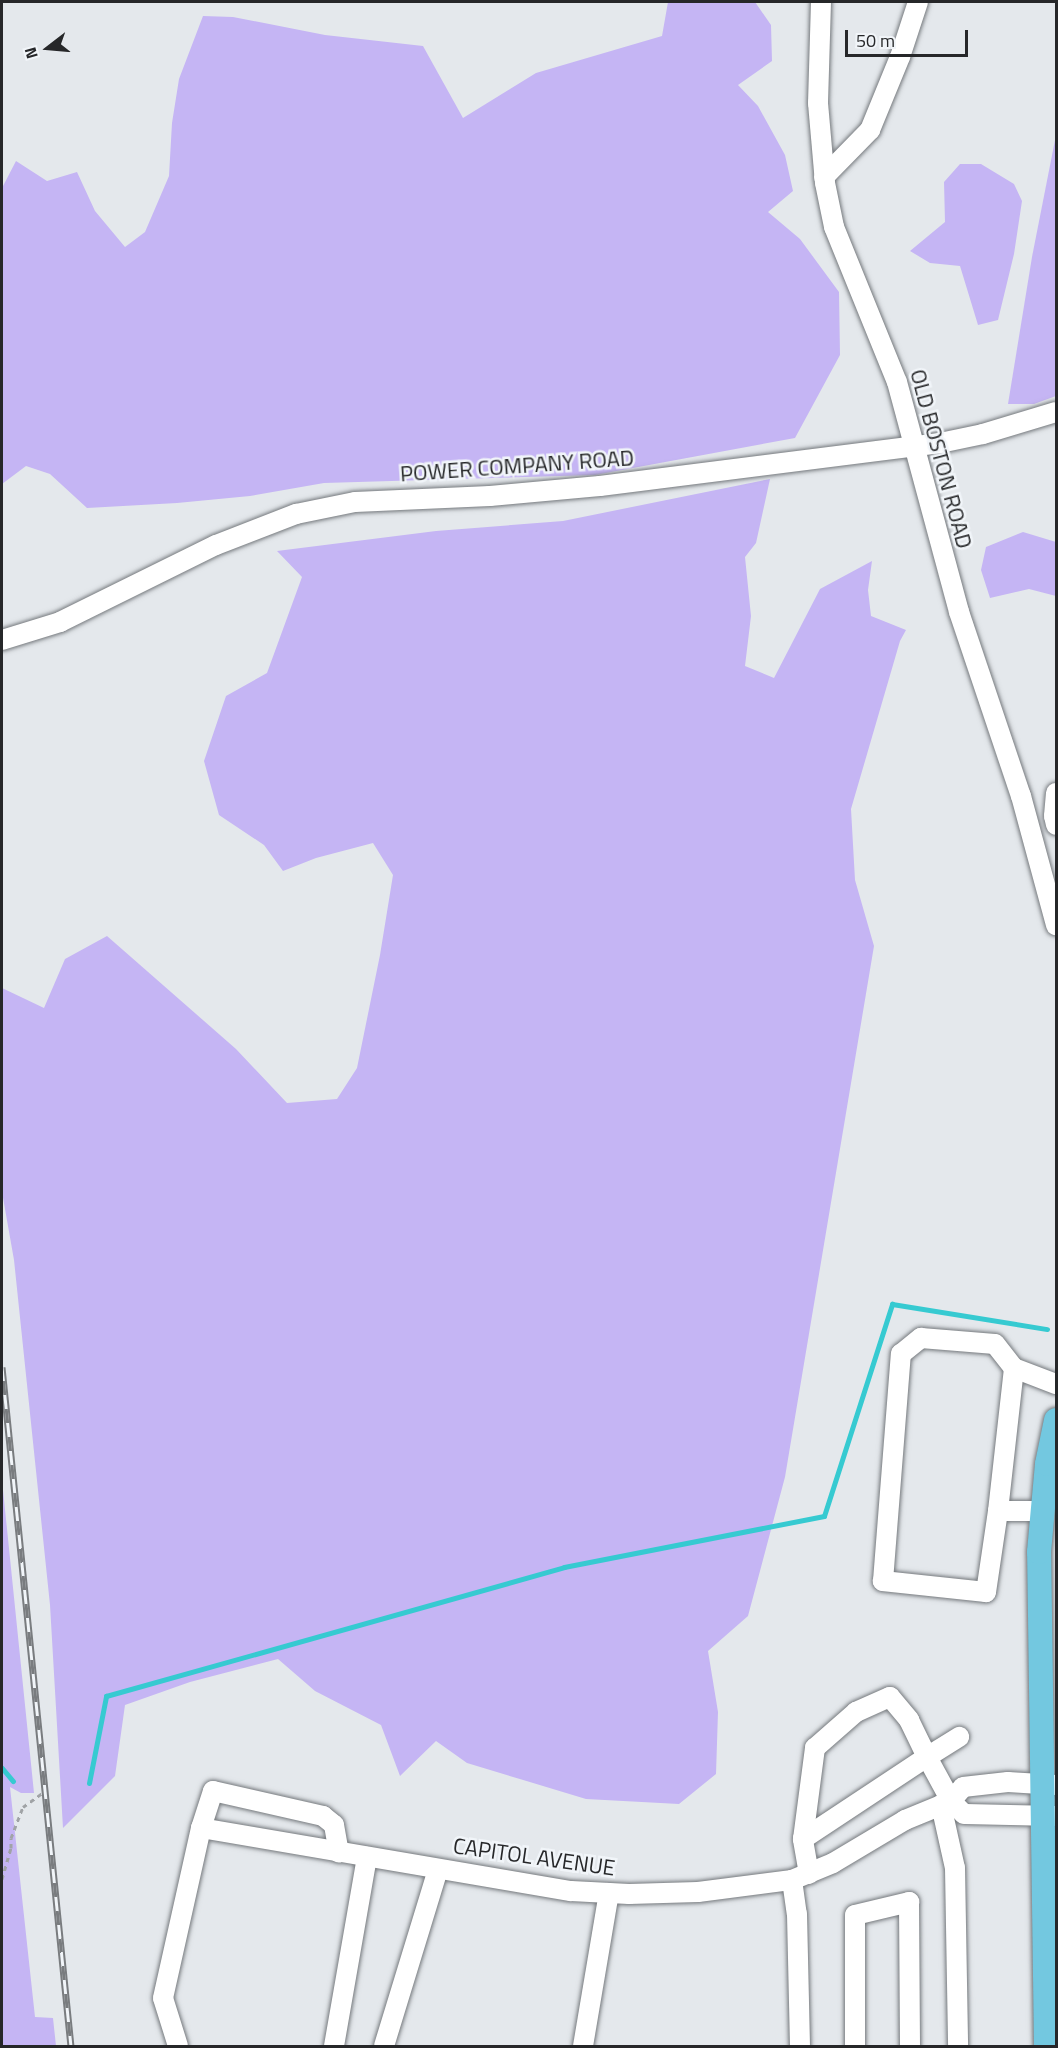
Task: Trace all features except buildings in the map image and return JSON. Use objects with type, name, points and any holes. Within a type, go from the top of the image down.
[{"type":"main road","points":[[1046,2046],[1049,1784],[1038,1602],[1041,1511],[1056,1420]]},
{"type":"street","name":"OLD BOSTON ROAD","points":[[821,2],[818,103],[824,177],[834,227],[897,382],[959,612],[991,702],[1030,826],[1056,925]]},
{"type":"street","points":[[824,177],[870,130],[900,57],[918,2]]},
{"type":"street","name":"POWER COMPANY ROAD","points":[[2,640],[60,622],[216,545],[296,514],[354,502],[490,496],[600,486],[914,444],[940,443],[983,434],[1056,411]]},
{"type":"street","points":[[1030,826],[1055,820],[1056,793]]},
{"type":"street","points":[[1014,1368],[998,1511],[986,1592],[883,1581],[901,1353],[921,1338],[995,1344],[1014,1368],[1056,1384]]},
{"type":"street","points":[[998,1511],[1041,1511]]},
{"type":"street","points":[[800,2046],[797,1914],[814,1748],[856,1712],[890,1697],[909,1720],[946,1803],[955,1868],[958,2046]]},
{"type":"street","points":[[803,1839],[959,1737]]},
{"type":"street","name":"CAPITOL AVENUE","points":[[201,1828],[571,1891],[698,1892],[801,1877],[834,1863],[905,1820],[946,1803],[963,1787],[1008,1782],[1049,1784]]},
{"type":"street","points":[[178,2046],[163,1998],[201,1828],[213,1791],[323,1816],[334,1825],[339,1853]]},
{"type":"street","points":[[946,1803],[964,1814],[1049,1817]]},
{"type":"street","points":[[334,2046],[367,1857]]},
{"type":"street","points":[[384,2046],[438,1869]]},
{"type":"street","points":[[583,2046],[609,1893]]},
{"type":"street","points":[[855,2046],[855,1915],[909,1902],[910,2046]]},
{"type":"path","points":[[2,1879],[11,1848],[11,1838],[23,1807],[45,1791]]},
{"type":"shaded area","points":[[668,2],[755,2],[771,25],[772,61],[738,85],[758,106],[785,155],[793,191],[768,212],[800,239],[839,292],[840,355],[795,438],[595,475],[324,483],[250,496],[177,503],[87,508],[50,474],[26,466],[2,484],[2,188],[16,161],[47,181],[77,172],[95,211],[125,247],[145,232],[169,176],[172,123],[179,79],[203,16],[233,17],[325,35],[423,46],[463,118],[536,73],[662,36]]},
{"type":"shaded area","points":[[1056,135],[1056,396],[1034,404],[1008,404],[1032,257]]},
{"type":"shaded area","points":[[960,164],[981,164],[1014,184],[1022,201],[1014,254],[998,320],[978,325],[960,266],[930,263],[910,251],[945,222],[944,182]]},
{"type":"shaded area","points":[[770,479],[756,543],[745,557],[751,616],[745,666],[774,678],[820,589],[872,561],[868,590],[871,616],[906,630],[900,641],[851,809],[855,880],[874,946],[785,1477],[748,1616],[708,1651],[718,1712],[716,1774],[679,1804],[586,1799],[467,1763],[436,1741],[400,1776],[381,1725],[315,1691],[278,1659],[190,1682],[125,1705],[115,1776],[63,1828],[50,1605],[14,1260],[2,1192],[2,988],[44,1008],[65,959],[107,936],[236,1049],[287,1103],[337,1099],[357,1068],[380,955],[393,875],[373,843],[316,858],[283,871],[264,845],[219,815],[204,761],[226,696],[267,673],[302,577],[277,551],[436,531],[563,521]]},
{"type":"shaded area","points":[[1023,532],[1056,542],[1056,596],[1029,589],[990,598],[981,570],[986,547]]},
{"type":"shaded area","points":[[2,1480],[34,1793],[21,1793],[10,1787],[35,2017],[53,2018],[56,2046],[2,2046]]},
{"type":"waterway","points":[[89,1783],[106,1696],[564,1567],[824,1516],[892,1304],[1047,1329]]},
{"type":"waterway","points":[[2,1768],[13,1781]]},
{"type":"railway","points":[[2,1367],[71,2046]]}]
